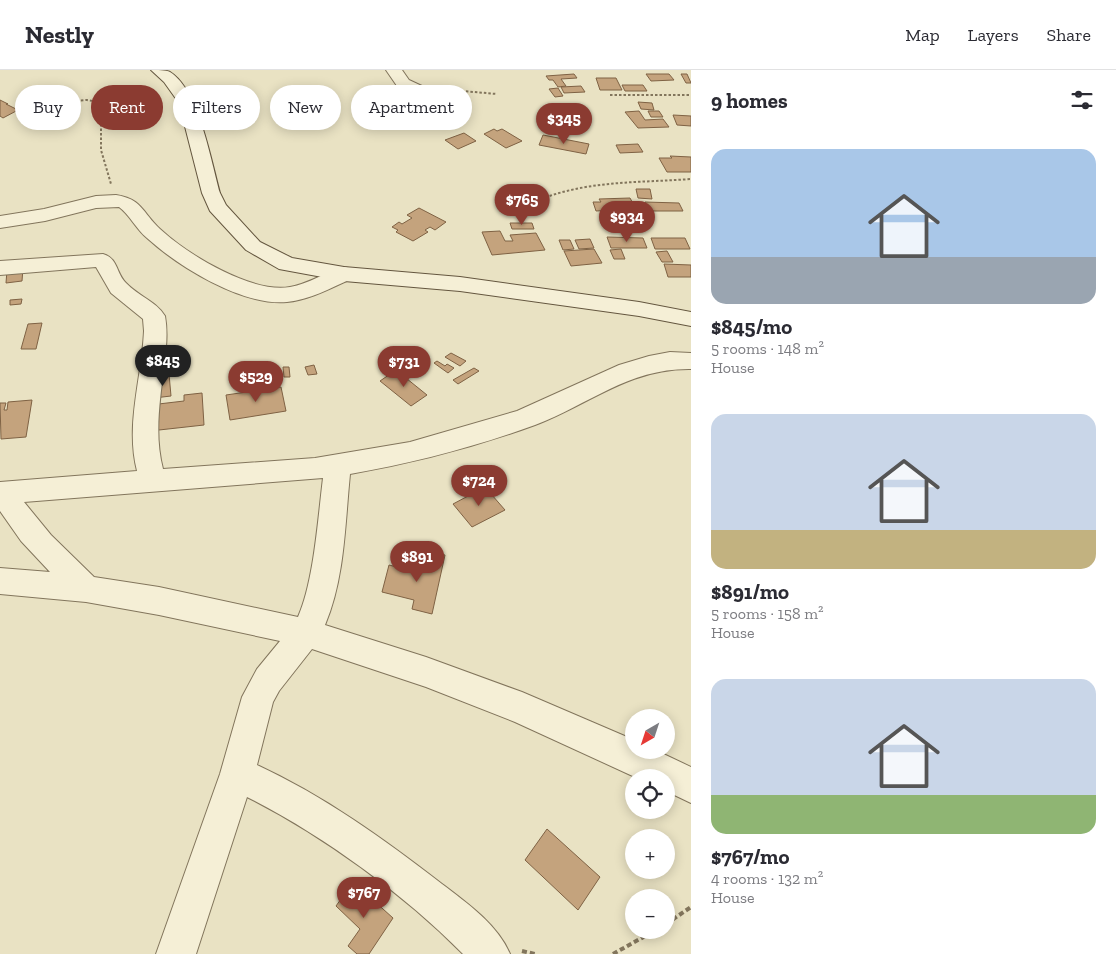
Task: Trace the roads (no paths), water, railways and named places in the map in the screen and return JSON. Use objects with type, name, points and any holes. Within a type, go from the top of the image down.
[{"type":"street","points":[[159,70],[170,79],[187,103],[211,193],[217,207],[253,246],[286,264],[344,274],[460,284],[639,309],[691,319]]},
{"type":"street","points":[[394,70],[405,85]]},
{"type":"street","points":[[0,222],[27,219],[89,205],[117,201],[127,204],[150,230],[185,257],[239,287],[263,295],[286,296],[344,274]]},
{"type":"street","points":[[0,268],[103,260],[109,277],[115,286],[154,316],[154,347],[144,427],[148,465],[153,481]]},
{"type":"street","points":[[86,589],[22,523],[2,493],[338,466],[448,442],[526,418],[560,405],[612,379],[642,367],[669,360],[691,361]]},
{"type":"street","points":[[176,954],[237,774],[258,697],[268,680],[306,633],[318,606],[324,576],[338,466]]},
{"type":"street","points":[[0,581],[86,589],[159,601],[306,633],[426,672],[522,708],[691,785]]},
{"type":"street","points":[[237,774],[275,791],[334,827],[449,915],[490,954]]}]
